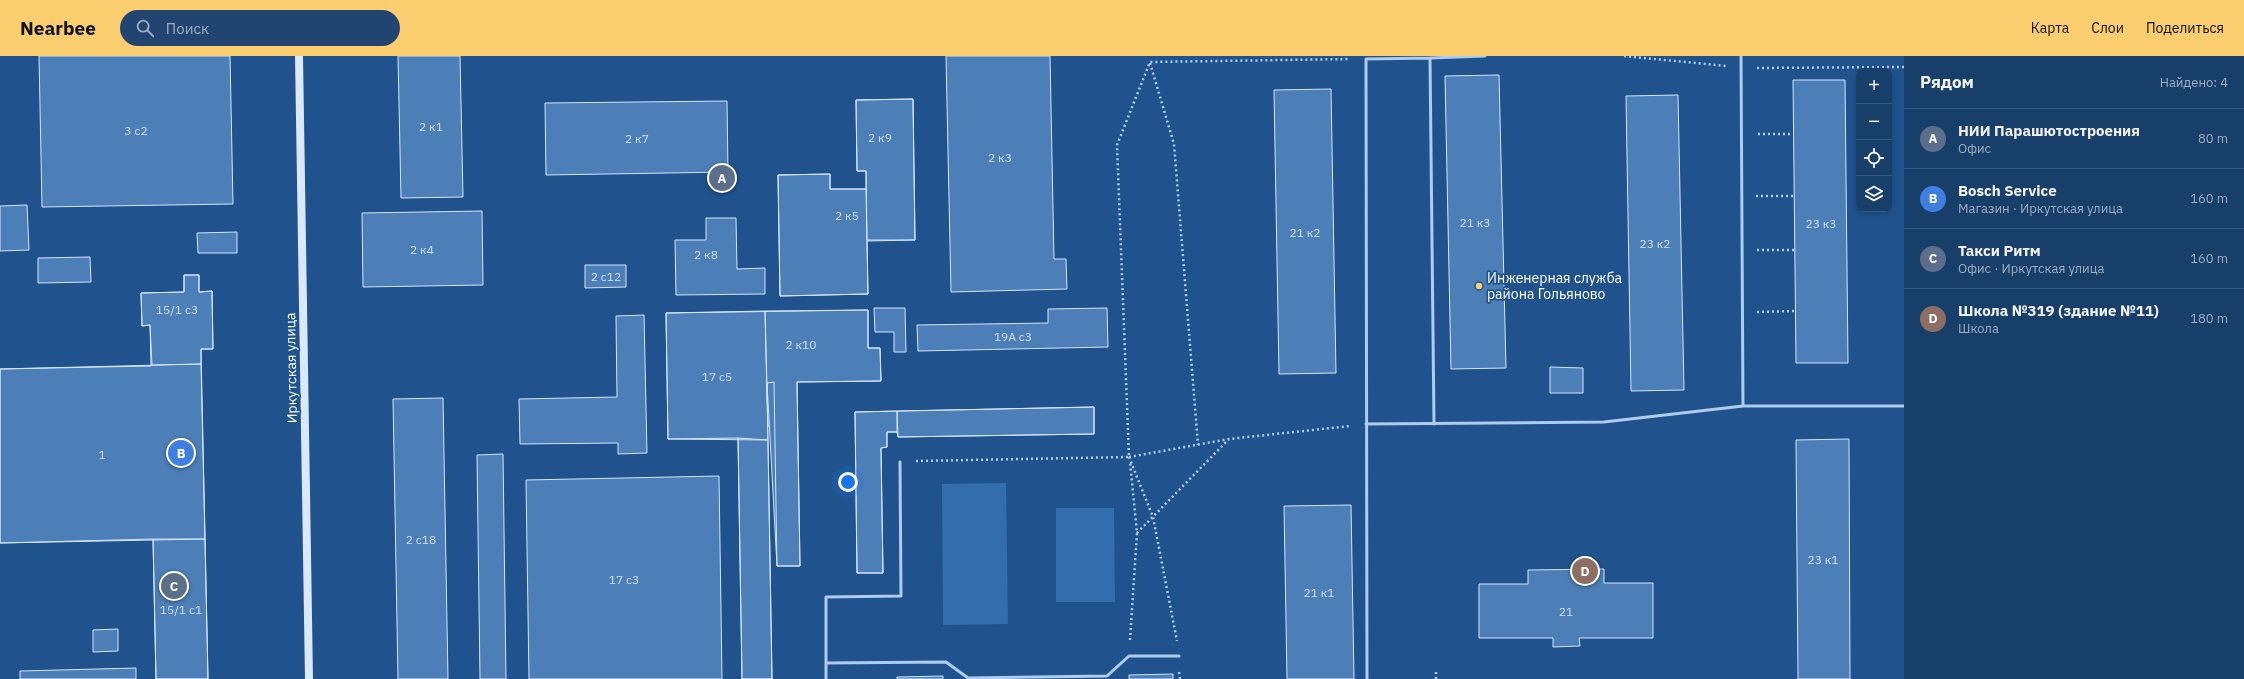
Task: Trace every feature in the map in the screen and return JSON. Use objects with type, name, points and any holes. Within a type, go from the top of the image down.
[{"type":"street","name":"Иркутская улица","points":[[299,56],[309,679]]},
{"type":"lane","points":[[1367,679],[1366,59],[1485,56]]},
{"type":"lane","points":[[1741,56],[1743,406]]},
{"type":"lane","points":[[1430,58],[1434,424]]},
{"type":"lane","points":[[1366,424],[1604,422],[1743,406],[1904,406]]},
{"type":"lane","points":[[826,679],[826,597],[901,596],[900,462]]},
{"type":"lane","points":[[826,663],[946,662],[968,678],[1107,676],[1129,656],[1179,656]]},
{"type":"path","points":[[1624,56],[1741,68],[1904,67]]},
{"type":"path","points":[[1150,62],[1366,59]]},
{"type":"path","points":[[1150,62],[1174,144],[1198,445]]},
{"type":"path","points":[[1129,656],[1137,533],[1129,458],[1117,145],[1150,62]]},
{"type":"path","points":[[1741,134],[1793,134]]},
{"type":"path","points":[[1742,196],[1794,196]]},
{"type":"path","points":[[1742,250],[1794,250]]},
{"type":"path","points":[[1743,312],[1795,311]]},
{"type":"path","points":[[900,462],[1129,458],[1229,439],[1366,424]]},
{"type":"path","points":[[1137,533],[1229,439]]},
{"type":"path","points":[[1129,458],[1153,517],[1179,656]]},
{"type":"path","points":[[1436,672],[1436,679]]},
{"type":"shaded area","points":[[1006,483],[1008,624],[943,625],[942,484]]},
{"type":"shaded area","points":[[1056,508],[1114,508],[1115,602],[1056,602]]},
{"type":"building","points":[[39,56],[230,56],[233,204],[42,207]]},
{"type":"building","points":[[398,56],[460,56],[463,197],[401,198]]},
{"type":"building","points":[[946,56],[1050,56],[1054,259],[1066,259],[1067,289],[951,292]]},
{"type":"building","points":[[1499,75],[1506,368],[1451,369],[1445,76]]},
{"type":"building","points":[[1793,80],[1845,80],[1848,363],[1796,363]]},
{"type":"building","points":[[1331,89],[1336,373],[1279,374],[1274,90]]},
{"type":"building","points":[[1678,95],[1684,390],[1631,391],[1626,96]]},
{"type":"building","points":[[913,99],[915,240],[867,241],[868,294],[780,296],[778,175],[830,174],[830,189],[866,189],[866,171],[857,171],[856,100]]},
{"type":"building","points":[[913,99],[915,240],[867,240],[866,171],[857,171],[856,100]]},
{"type":"building","points":[[727,101],[728,172],[546,175],[545,103]]},
{"type":"building","points":[[830,174],[830,189],[866,189],[868,294],[780,296],[778,175]]},
{"type":"building","points":[[27,205],[29,250],[0,251],[0,206]]},
{"type":"building","points":[[482,211],[483,285],[363,287],[362,213]]},
{"type":"building","points":[[706,218],[736,218],[737,269],[765,268],[765,294],[676,295],[675,240],[706,240]]},
{"type":"building","points":[[237,232],[237,253],[198,253],[197,233]]},
{"type":"building","points":[[90,257],[91,282],[38,283],[38,258]]},
{"type":"building","points":[[585,265],[626,265],[626,287],[585,288]]},
{"type":"building","points":[[184,275],[199,275],[199,292],[212,291],[213,349],[201,349],[208,679],[156,679],[153,539],[0,543],[0,369],[151,366],[150,325],[142,326],[141,293],[184,292]]},
{"type":"building","points":[[184,275],[199,275],[199,292],[212,291],[213,349],[201,349],[201,364],[152,365],[150,325],[142,326],[141,293],[184,292]]},
{"type":"building","points":[[874,308],[905,308],[906,352],[894,352],[894,332],[875,332]]},
{"type":"building","points":[[1107,308],[1108,347],[918,351],[917,325],[1048,323],[1048,309]]},
{"type":"building","points":[[868,310],[868,348],[880,348],[881,381],[797,382],[800,566],[777,566],[774,382],[767,383],[772,679],[742,679],[738,438],[668,439],[666,313]]},
{"type":"building","points":[[868,310],[868,348],[880,348],[881,381],[797,382],[800,566],[777,566],[767,383],[768,427],[765,311]]},
{"type":"building","points":[[765,311],[768,440],[668,439],[666,313]]},
{"type":"building","points":[[644,315],[647,453],[618,454],[618,443],[520,444],[519,399],[617,397],[616,316]]},
{"type":"building","points":[[201,364],[205,539],[0,543],[0,369]]},
{"type":"building","points":[[1550,367],[1583,368],[1583,393],[1550,393]]},
{"type":"building","points":[[443,398],[448,679],[398,679],[393,399]]},
{"type":"building","points":[[1094,407],[1094,434],[898,437],[897,411]]},
{"type":"building","points":[[1094,407],[1094,434],[898,437],[897,432],[887,432],[887,447],[881,448],[883,573],[857,573],[855,412]]},
{"type":"building","points":[[897,411],[897,432],[887,432],[887,447],[881,448],[883,573],[857,573],[855,412]]},
{"type":"building","points":[[738,438],[768,440],[772,679],[742,679]]},
{"type":"building","points":[[1849,439],[1850,679],[1798,679],[1796,440]]},
{"type":"building","points":[[503,454],[506,679],[480,679],[477,455]]},
{"type":"building","points":[[719,476],[722,679],[529,679],[526,480]]},
{"type":"building","points":[[1351,505],[1354,679],[1287,679],[1284,506]]},
{"type":"building","points":[[153,539],[205,539],[208,679],[156,679]]},
{"type":"building","points":[[1604,569],[1604,583],[1653,583],[1653,638],[1579,638],[1580,646],[1553,647],[1553,638],[1479,638],[1479,584],[1528,584],[1528,570]]},
{"type":"building","points":[[118,629],[118,651],[93,652],[93,630]]},
{"type":"building","points":[[136,668],[136,679],[20,679],[20,671]]},
{"type":"building","points":[[1173,674],[1173,679],[1129,679],[1129,675]]},
{"type":"building","points":[[943,676],[943,679],[897,679],[897,677]]},
{"type":"place","name":"НИИ Парашютостроения","points":[[722,178]]},
{"type":"place","name":"Инженерная служба района Гольяново","points":[[1479,286]]},
{"type":"place","name":"Bosch Service","points":[[181,453]]},
{"type":"place","name":"Школа №319 (здание №11)","points":[[1585,571]]},
{"type":"place","name":"Такси Ритм","points":[[174,586]]}]
